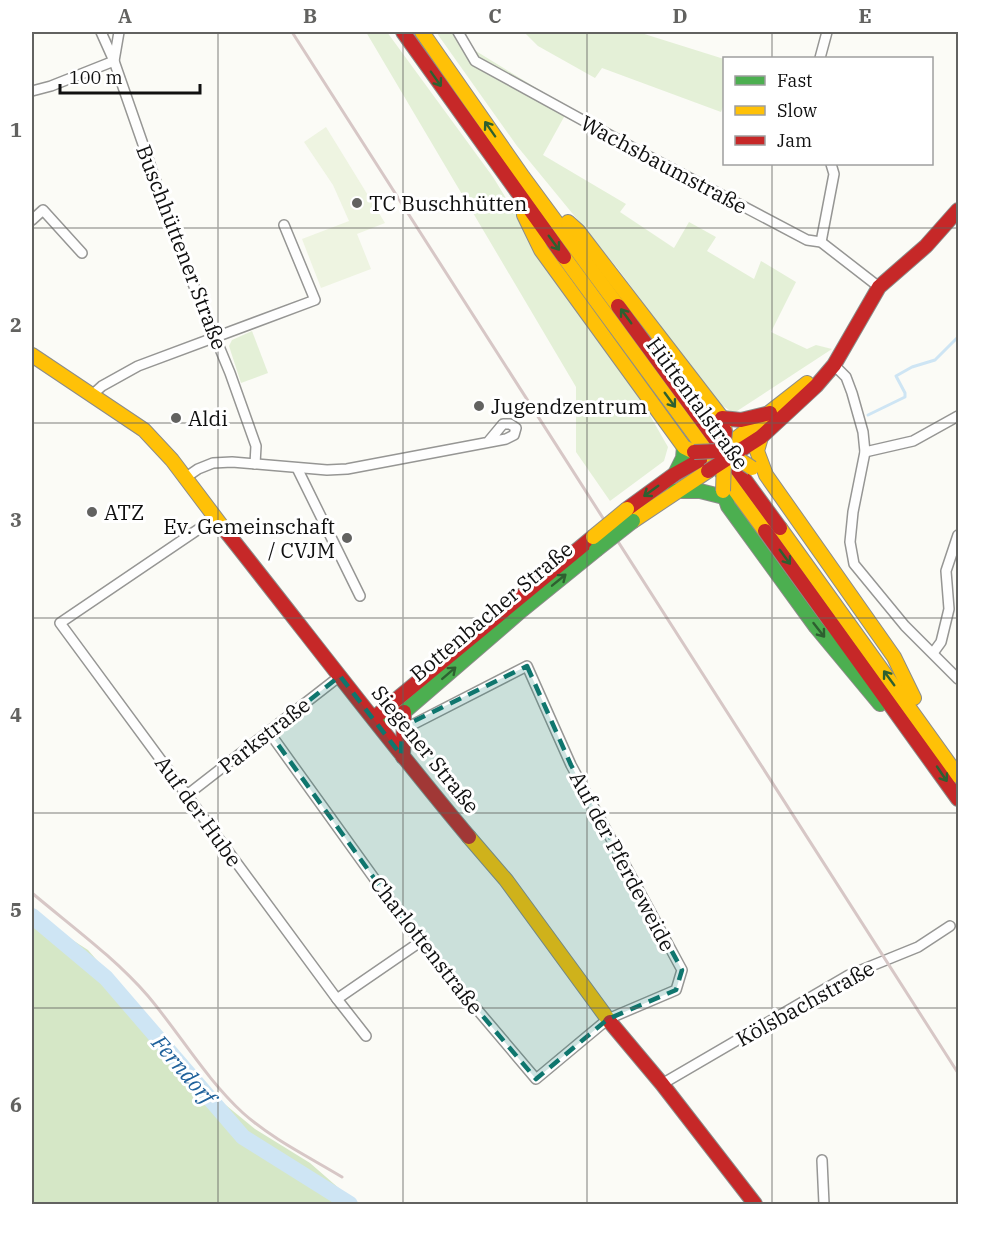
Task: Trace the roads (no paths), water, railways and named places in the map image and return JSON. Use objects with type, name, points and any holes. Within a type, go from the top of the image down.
[{"type":"main road","name":"Hüttentalstraße","points":[[403,32],[507,179],[930,746],[958,776]]},
{"type":"main road","name":"Hüttentalstraße","points":[[422,32],[930,746],[958,799]]},
{"type":"main road","points":[[523,177],[578,231],[718,452],[724,494],[729,506],[824,636],[890,717],[930,746]]},
{"type":"main road","points":[[507,179],[541,250],[718,452],[766,475]]},
{"type":"main road","name":"Bottenbacher Straße","points":[[374,718],[630,515],[675,474],[683,458],[718,452],[761,437],[816,386],[834,365],[879,287],[926,246],[958,210]]},
{"type":"main road","name":"Siegener Straße","points":[[32,355],[144,430],[185,478],[403,758],[506,880],[608,1020],[662,1084],[755,1204]]},
{"type":"main road","name":"Bottenbacher Straße","points":[[630,515],[675,491],[718,452],[834,365]]},
{"type":"main road","points":[[718,452],[741,420],[770,413]]},
{"type":"main road","points":[[761,437],[757,451],[766,475],[894,657],[930,746]]},
{"type":"main road","points":[[675,491],[694,489],[724,494]]},
{"type":"main road","name":"Bottenbacher Straße","points":[[374,718],[385,721],[393,720],[404,712],[594,544]]},
{"type":"main road","points":[[403,758],[404,712]]},
{"type":"street","name":"Buschhüttener Straße","points":[[101,32],[114,62],[184,262],[228,366],[256,446],[255,464]]},
{"type":"street","points":[[32,91],[114,62],[120,32]]},
{"type":"street","name":"Wachsbaumstraße","points":[[458,32],[475,61],[807,240],[821,242],[879,287]]},
{"type":"street","points":[[820,57],[827,32]]},
{"type":"street","points":[[821,242],[834,174],[831,165]]},
{"type":"street","points":[[32,220],[43,210],[82,254]]},
{"type":"street","points":[[92,395],[102,386],[138,366],[315,300],[284,225]]},
{"type":"street","points":[[834,365],[846,377],[852,393],[865,452],[850,542],[854,564],[905,626],[958,679]]},
{"type":"street","points":[[865,452],[913,441],[958,416]]},
{"type":"street","points":[[185,478],[213,463],[347,469],[488,442]]},
{"type":"street","points":[[297,468],[360,596]]},
{"type":"street","name":"Auf der Hube","points":[[215,518],[58,620],[366,1036]]},
{"type":"street","points":[[933,652],[940,642],[949,609],[946,571],[958,536]]},
{"type":"street","name":"Auf der Pferdeweide","points":[[402,728],[527,666],[571,765],[682,970],[676,990],[608,1020]]},
{"type":"street","name":"Parkstraße","points":[[187,795],[340,676]]},
{"type":"street","name":"Charlottenstraße","points":[[269,732],[420,942],[536,1079],[608,1020]]},
{"type":"street","name":"Kölsbachstraße","points":[[662,1084],[849,975],[885,958],[918,947],[950,926]]},
{"type":"street","points":[[338,999],[420,942]]},
{"type":"street","points":[[822,1160],[824,1204]]},
{"type":"waterway","points":[[868,415],[905,397],[896,376],[912,367],[935,360],[958,337]]},
{"type":"waterway","name":"Ferndorf","points":[[32,916],[106,978],[243,1137],[350,1204]]},
{"type":"railway","points":[[292,32],[958,1073]]},
{"type":"railway","points":[[32,893],[107,955],[135,982],[217,1086],[243,1113],[278,1139],[342,1177]]},
{"type":"place","name":"TC Buschhütten","points":[[357,203]]},
{"type":"place","name":"Jugendzentrum","points":[[479,406]]},
{"type":"place","name":"Aldi","points":[[176,418]]},
{"type":"place","name":"ATZ","points":[[92,512]]},
{"type":"place","name":"Ev. Gemeinschaft / CVJM","points":[[347,538]]}]
